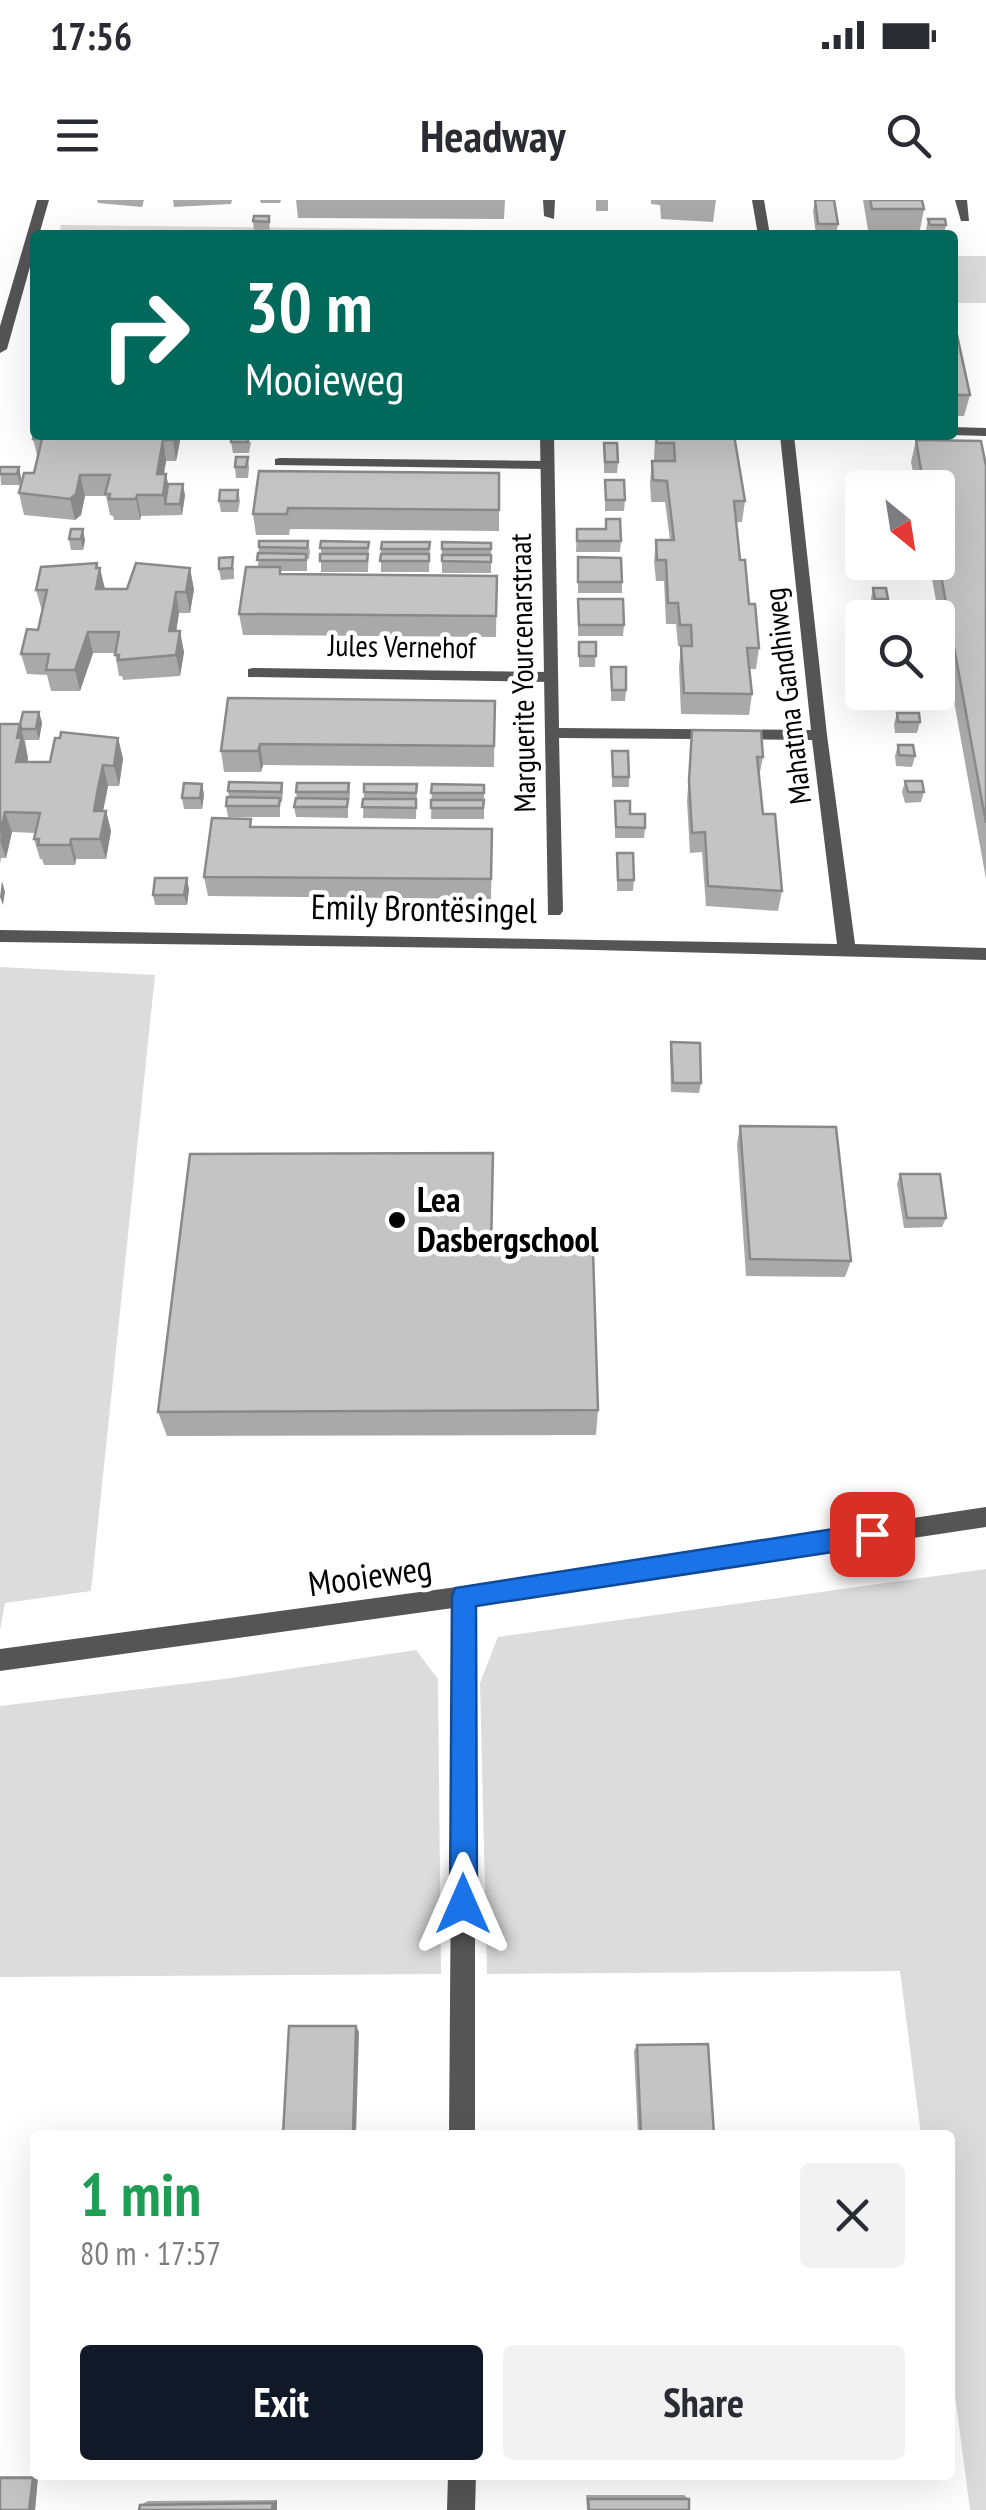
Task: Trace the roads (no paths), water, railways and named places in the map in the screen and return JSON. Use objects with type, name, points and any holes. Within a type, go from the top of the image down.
[{"type":"street","points":[[33,230],[42,200]]},
{"type":"street","points":[[550,200],[550,216]]},
{"type":"street","points":[[758,200],[763,230]]},
{"type":"street","points":[[961,200],[966,218]]},
{"type":"street","points":[[0,348],[30,242]]},
{"type":"street","points":[[958,431],[986,432]]},
{"type":"street","name":"Marguerite Yourcenarstraat","points":[[546,440],[554,911]]},
{"type":"street","name":"Mahatma Gandhiweg","points":[[788,440],[818,735],[847,951]]},
{"type":"street","points":[[280,462],[547,465]]},
{"type":"street","name":"Jules Vernehof","points":[[253,672],[550,677]]},
{"type":"street","points":[[551,733],[818,735]]},
{"type":"street","name":"Emily Brontësingel","points":[[0,936],[986,954]]},
{"type":"street","name":"Mooieweg","points":[[0,1660],[464,1596],[986,1517]]},
{"type":"street","points":[[462,2130],[464,1596]]},
{"type":"street","points":[[462,2480],[462,2510]]},
{"type":"place","name":"Lea Dasbergschool","points":[[397,1220]]}]
